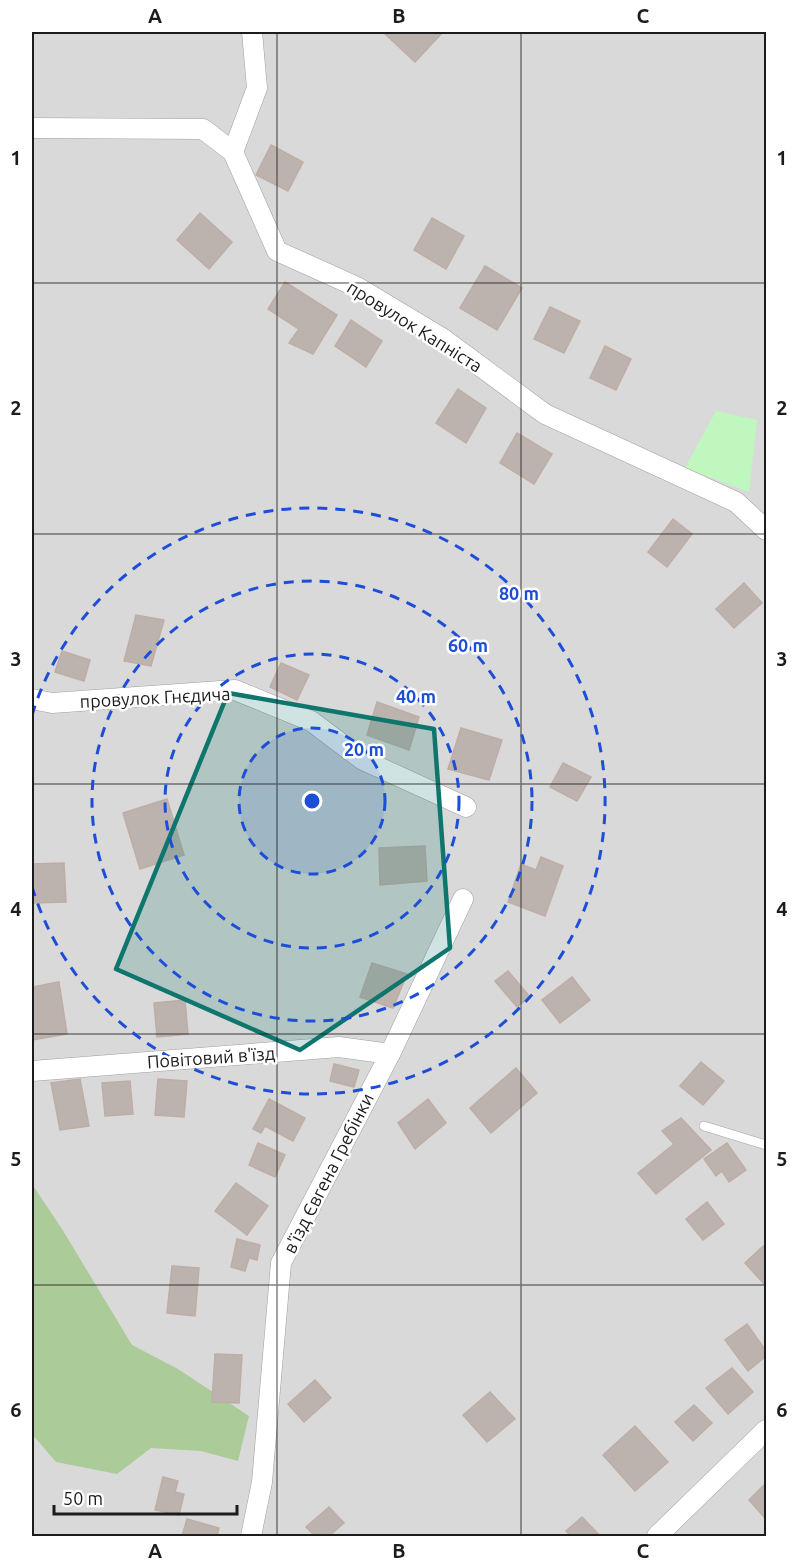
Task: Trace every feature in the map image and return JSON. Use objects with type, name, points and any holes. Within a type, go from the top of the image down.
[{"type":"street","points":[[233,152],[256,88],[252,32]]},
{"type":"street","name":"провулок Капніста","points":[[32,128],[203,129],[233,152],[277,251],[357,287],[442,338],[545,414],[736,502],[766,530]]},
{"type":"street","name":"провулок Гнєдича","points":[[32,699],[52,703],[235,690],[311,721],[363,760],[466,807]]},
{"type":"street","name":"в'їзд Євгена Гребінки","points":[[250,1536],[262,1482],[281,1263],[390,1054],[463,899]]},
{"type":"street","name":"Повітовий в'їзд","points":[[32,1071],[339,1047],[390,1054]]},
{"type":"street","points":[[657,1536],[766,1430]]},
{"type":"lane","points":[[704,1126],[766,1145]]},
{"type":"highlighted area","points":[[228,693],[434,729],[450,948],[300,1050],[116,969]]},
{"type":"shaded area","points":[[32,32],[766,32],[766,1536],[32,1536]]},
{"type":"green space","points":[[716,411],[757,420],[749,492],[685,468]]},
{"type":"green space","points":[[32,1184],[132,1345],[178,1369],[249,1416],[238,1461],[201,1451],[151,1448],[117,1474],[56,1462],[32,1434]]},
{"type":"building","points":[[383,32],[441,32],[442,33],[415,62]]},
{"type":"building","points":[[271,145],[303,162],[288,191],[256,175]]},
{"type":"building","points":[[200,213],[232,242],[209,269],[177,240]]},
{"type":"building","points":[[432,218],[464,236],[446,269],[414,250]]},
{"type":"building","points":[[485,266],[522,288],[497,330],[460,308]]},
{"type":"building","points":[[285,282],[337,315],[313,354],[289,343],[299,329],[268,309]]},
{"type":"building","points":[[550,307],[580,321],[564,353],[534,339]]},
{"type":"building","points":[[351,320],[382,341],[366,367],[335,346]]},
{"type":"building","points":[[605,346],[631,359],[616,390],[590,378]]},
{"type":"building","points":[[458,389],[486,408],[466,443],[436,423]]},
{"type":"building","points":[[517,433],[552,454],[534,484],[500,463]]},
{"type":"building","points":[[673,519],[692,534],[667,567],[648,552]]},
{"type":"building","points":[[744,583],[762,603],[734,628],[716,609]]},
{"type":"building","points":[[136,615],[164,620],[151,666],[124,661]]},
{"type":"building","points":[[62,651],[90,660],[84,681],[55,672]]},
{"type":"building","points":[[281,663],[309,675],[297,700],[270,687]]},
{"type":"building","points":[[377,702],[419,717],[409,750],[367,735]]},
{"type":"building","points":[[461,728],[502,740],[489,780],[448,769]]},
{"type":"building","points":[[563,763],[591,777],[577,801],[550,787]]},
{"type":"building","points":[[167,799],[184,855],[140,869],[123,813]]},
{"type":"building","points":[[425,846],[427,881],[380,885],[379,848]]},
{"type":"building","points":[[541,857],[563,866],[545,916],[508,902],[521,864],[536,870]]},
{"type":"building","points":[[64,863],[66,902],[32,903],[32,864]]},
{"type":"building","points":[[372,963],[407,974],[393,1008],[360,997]]},
{"type":"building","points":[[508,971],[530,997],[517,1007],[495,981]]},
{"type":"building","points":[[572,977],[590,1000],[560,1023],[542,1000]]},
{"type":"building","points":[[59,982],[67,1034],[32,1040],[32,987]]},
{"type":"building","points":[[185,1000],[188,1034],[157,1037],[154,1003]]},
{"type":"building","points":[[701,1062],[724,1081],[703,1105],[680,1086]]},
{"type":"building","points":[[334,1064],[359,1070],[354,1087],[330,1081]]},
{"type":"building","points":[[516,1068],[537,1093],[491,1133],[470,1108]]},
{"type":"building","points":[[80,1079],[89,1126],[60,1130],[51,1083]]},
{"type":"building","points":[[158,1079],[187,1081],[184,1117],[155,1115]]},
{"type":"building","points":[[130,1081],[133,1114],[105,1116],[102,1083]]},
{"type":"building","points":[[269,1099],[305,1118],[293,1141],[265,1126],[261,1133],[253,1129]]},
{"type":"building","points":[[428,1099],[446,1123],[415,1149],[398,1123]]},
{"type":"building","points":[[681,1118],[711,1150],[656,1194],[638,1173],[674,1144],[662,1131]]},
{"type":"building","points":[[258,1143],[285,1155],[275,1177],[249,1165]]},
{"type":"building","points":[[727,1143],[746,1170],[729,1182],[722,1171],[716,1176],[704,1159]]},
{"type":"building","points":[[236,1183],[268,1206],[247,1235],[215,1211]]},
{"type":"building","points":[[707,1202],[724,1224],[703,1240],[686,1219]]},
{"type":"building","points":[[237,1239],[260,1245],[257,1260],[249,1258],[245,1271],[231,1267]]},
{"type":"building","points":[[763,1246],[766,1250],[766,1286],[745,1263]]},
{"type":"building","points":[[172,1266],[199,1268],[195,1316],[167,1313]]},
{"type":"building","points":[[747,1324],[766,1351],[766,1356],[748,1371],[725,1340]]},
{"type":"building","points":[[215,1354],[242,1355],[239,1403],[212,1402]]},
{"type":"building","points":[[732,1368],[753,1392],[728,1414],[706,1388]]},
{"type":"building","points":[[315,1380],[331,1398],[304,1422],[288,1404]]},
{"type":"building","points":[[490,1392],[515,1419],[487,1442],[463,1415]]},
{"type":"building","points":[[694,1405],[712,1423],[693,1441],[675,1422]]},
{"type":"building","points":[[635,1426],[668,1462],[635,1491],[603,1455]]},
{"type":"building","points":[[163,1477],[178,1481],[175,1492],[184,1494],[179,1515],[155,1510]]},
{"type":"building","points":[[766,1483],[766,1519],[749,1500]]},
{"type":"building","points":[[329,1507],[344,1523],[329,1536],[315,1536],[306,1527]]},
{"type":"building","points":[[582,1517],[600,1536],[571,1536],[566,1531]]},
{"type":"building","points":[[187,1519],[219,1528],[217,1536],[182,1536]]}]
